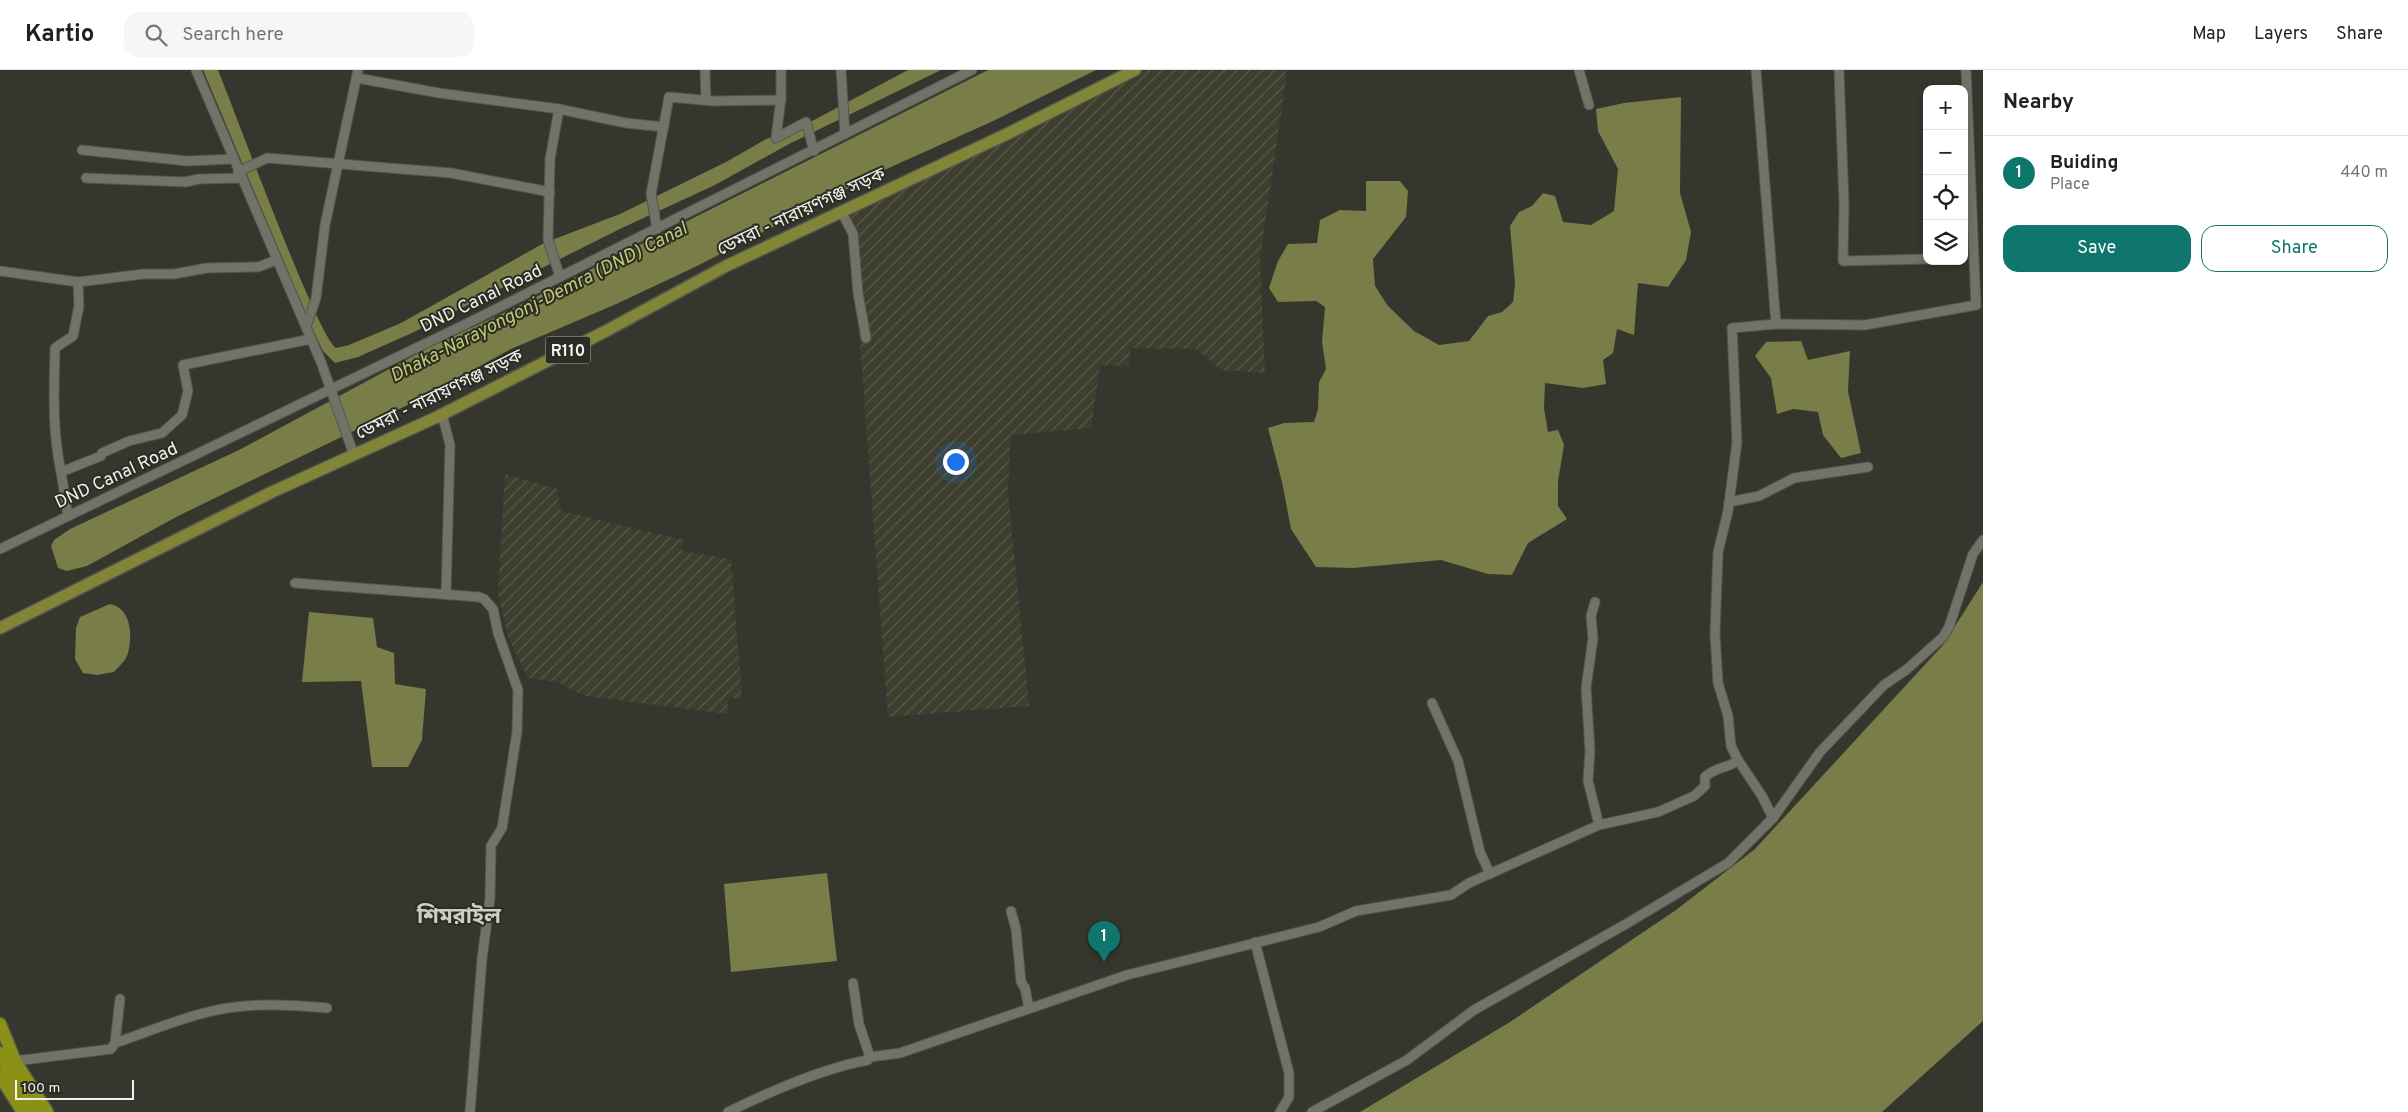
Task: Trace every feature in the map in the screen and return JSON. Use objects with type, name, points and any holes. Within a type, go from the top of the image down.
[{"type":"highway","points":[[0,1024],[15,1061],[47,1112]]},
{"type":"highway","points":[[0,1053],[7,1069],[36,1112]]},
{"type":"highway","points":[[0,1076],[23,1112]]},
{"type":"highway","points":[[0,1091],[13,1112]]},
{"type":"main road","name":"ডেমরা - নারায়ণগঞ্জ সড়ক","points":[[0,628],[272,492],[442,414],[606,331],[726,266],[1135,70]]},
{"type":"street","points":[[196,70],[233,160],[306,326],[331,388],[354,455]]},
{"type":"street","points":[[705,70],[706,100]]},
{"type":"street","points":[[781,70],[781,100],[776,138],[806,122],[814,151]]},
{"type":"street","points":[[841,70],[845,134]]},
{"type":"street","name":"DND Canal Road","points":[[0,549],[560,277],[972,70]]},
{"type":"street","points":[[1579,70],[1589,106]]},
{"type":"street","points":[[1756,70],[1776,324]]},
{"type":"street","points":[[1839,70],[1844,204],[1843,261],[1923,259]]},
{"type":"street","points":[[1773,818],[1762,796],[1731,746],[1728,716],[1716,674],[1715,611],[1718,585],[1718,552],[1723,540],[1737,442],[1732,328],[1776,324],[1865,326],[1976,305],[1969,258],[1966,70]]},
{"type":"street","points":[[306,326],[316,298],[325,225],[357,74],[440,93],[558,109],[626,123],[664,127]]},
{"type":"street","points":[[657,229],[651,194],[669,97],[706,100],[781,100]]},
{"type":"street","points":[[558,109],[550,159],[548,240],[560,277]]},
{"type":"street","points":[[82,150],[187,161],[233,160]]},
{"type":"street","points":[[86,178],[186,182],[240,175],[267,158],[451,173],[550,192]]},
{"type":"street","points":[[841,211],[853,234],[858,293],[866,338]]},
{"type":"street","points":[[0,271],[78,282],[144,274],[174,274],[207,268],[258,267],[277,260]]},
{"type":"street","points":[[68,516],[56,447],[53,412],[55,348],[73,336],[79,306],[78,282]]},
{"type":"street","points":[[61,472],[101,456],[102,452],[129,441],[162,433],[182,415],[188,391],[183,365],[311,339]]},
{"type":"street","points":[[442,414],[450,445],[446,594]]},
{"type":"street","points":[[1729,502],[1759,496],[1794,478],[1868,467]]},
{"type":"street","points":[[1312,1112],[1407,1060],[1474,1010],[1626,924],[1728,862],[1773,818],[1820,752],[1884,686],[1906,670],[1943,637],[1949,627],[1973,554],[1983,540]]},
{"type":"street","points":[[295,582],[479,597],[490,604],[493,609],[498,633],[518,690],[518,732],[502,828],[491,846],[490,898],[482,959],[470,1112]]},
{"type":"street","points":[[1594,602],[1591,616],[1593,638],[1586,688],[1590,751],[1588,781],[1600,825]]},
{"type":"street","points":[[1432,703],[1458,761],[1480,852],[1490,874]]},
{"type":"street","points":[[728,1112],[814,1076],[868,1060],[870,1057],[900,1053],[1127,975],[1319,927],[1356,910],[1451,894],[1469,882],[1600,825],[1658,812],[1694,796],[1706,786],[1705,777],[1713,769],[1733,764],[1738,760]]},
{"type":"street","points":[[1011,911],[1016,929],[1021,982],[1025,988],[1029,1008]]},
{"type":"street","points":[[1254,942],[1289,1073],[1289,1097],[1280,1112]]},
{"type":"street","points":[[853,983],[859,1024],[866,1050],[870,1057]]},
{"type":"street","points":[[115,1043],[120,999]]},
{"type":"street","points":[[15,1061],[106,1050],[115,1043],[182,1020],[235,1007],[284,1004],[327,1008]]},
{"type":"shaded area","points":[[1145,70],[1286,70],[1260,257],[1265,373],[1221,370],[1196,349],[1131,348],[1129,366],[1100,365],[1091,428],[1011,435],[1008,492],[1029,706],[888,717],[850,211],[977,152]]},
{"type":"shaded area","points":[[505,474],[557,489],[561,511],[684,540],[682,551],[731,559],[742,698],[728,698],[727,714],[585,696],[557,682],[528,678],[508,637],[498,593]]},
{"type":"water","points":[[203,70],[218,70],[295,265],[326,335],[336,348],[349,345],[401,323],[544,243],[620,214],[726,162],[766,139],[799,128],[908,70],[941,70],[789,144],[715,185],[624,227],[412,333],[358,357],[335,363],[323,351],[311,326]]},
{"type":"water","name":"Dhaka-Narayongonj-Demra (DND) Canal","points":[[988,70],[1096,70],[991,122],[882,171],[695,267],[614,305],[511,349],[422,398],[178,516],[87,566],[67,571],[58,568],[51,546],[54,540],[70,529],[239,450],[430,347],[512,309]]},
{"type":"water","points":[[1681,97],[1680,193],[1691,232],[1686,260],[1668,287],[1638,283],[1634,335],[1617,329],[1613,353],[1603,360],[1606,384],[1583,388],[1545,383],[1544,408],[1548,432],[1558,430],[1564,445],[1558,481],[1558,506],[1567,519],[1528,543],[1512,575],[1488,574],[1441,560],[1353,568],[1316,567],[1291,529],[1282,482],[1268,428],[1284,423],[1314,422],[1318,409],[1319,382],[1326,369],[1322,342],[1325,307],[1316,301],[1278,302],[1269,288],[1278,261],[1288,244],[1317,243],[1320,220],[1340,210],[1366,211],[1366,181],[1400,181],[1408,191],[1406,217],[1373,259],[1375,286],[1388,306],[1414,331],[1439,345],[1469,341],[1488,316],[1502,312],[1513,302],[1515,283],[1510,226],[1519,212],[1532,206],[1543,193],[1555,196],[1563,222],[1591,225],[1614,211],[1618,169],[1598,131],[1596,109],[1624,103]]},
{"type":"water","points":[[1801,341],[1808,360],[1850,351],[1848,391],[1861,453],[1841,458],[1823,435],[1818,412],[1793,409],[1777,414],[1771,378],[1755,356],[1766,342]]},
{"type":"water","points":[[1983,582],[1983,1021],[1882,1112],[1360,1112],[1510,1022],[1676,910],[1755,849],[1943,645]]},
{"type":"water","points":[[110,604],[122,611],[129,623],[130,646],[127,656],[114,672],[97,675],[83,673],[75,659],[76,628],[80,617]]},
{"type":"water","points":[[309,612],[373,618],[377,647],[394,653],[395,684],[426,689],[422,740],[408,767],[372,767],[361,681],[302,682]]},
{"type":"water","points":[[827,873],[837,961],[731,972],[724,884]]},
{"type":"place","name":"Buiding","points":[[1104,962]]},
{"type":"district","name":"শিমরাইল","points":[[459,915]]}]
